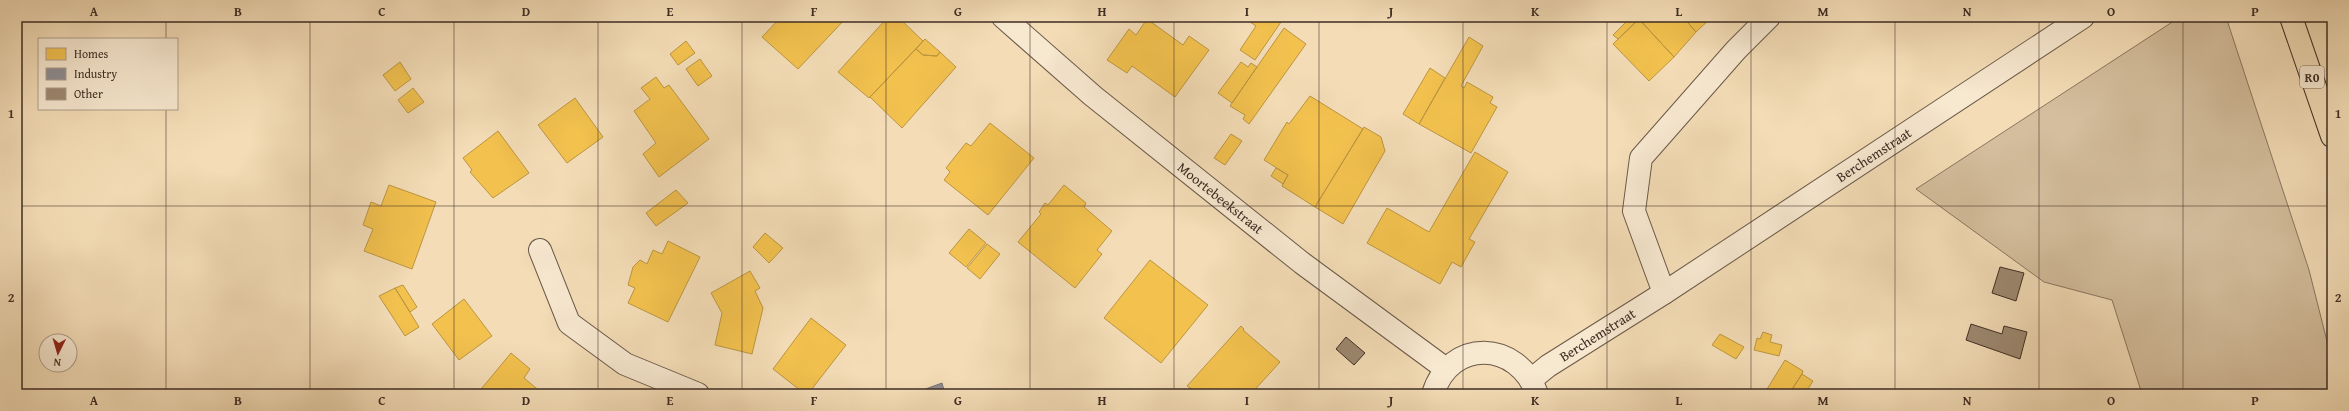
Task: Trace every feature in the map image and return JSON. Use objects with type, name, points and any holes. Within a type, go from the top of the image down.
[{"type":"highway","name":"R0","points":[[2291,17],[2332,136]]},
{"type":"street","name":"Moortebeekstraat","points":[[1003,17],[1093,96],[1302,263],[1446,368]]},
{"type":"street","points":[[1664,292],[1634,211],[1641,158],[1736,50],[1769,17]]},
{"type":"street","name":"Berchemstraat","points":[[1433,394],[1437,381],[1446,368],[1460,358],[1481,352],[1508,357],[1523,368],[1535,386],[1548,366],[1664,292],[2083,17]]},
{"type":"street","points":[[540,250],[569,323],[625,364],[698,394]]},
{"type":"shaded area","points":[[2180,17],[2226,17],[2309,270],[2332,361],[2332,394],[2142,394],[2112,300],[2044,282],[1916,189]]},
{"type":"building: Homes","points":[[781,17],[847,17],[798,69],[762,37]]},
{"type":"building: Homes","points":[[888,17],[898,17],[923,41],[869,98],[838,72]]},
{"type":"building: Homes","points":[[1243,17],[1274,17],[1281,22],[1255,60],[1240,50],[1256,26]]},
{"type":"building: Homes","points":[[1631,17],[1639,19],[1618,39],[1613,35]]},
{"type":"building: Homes","points":[[1637,17],[1683,17],[1696,32],[1674,57]]},
{"type":"building: Homes","points":[[1683,17],[1712,17],[1696,32]]},
{"type":"building: Homes","points":[[1147,19],[1183,45],[1189,36],[1209,50],[1175,97],[1132,66],[1127,73],[1107,60],[1129,29],[1136,35]]},
{"type":"building: Homes","points":[[1639,19],[1674,57],[1649,81],[1613,44]]},
{"type":"building: Homes","points":[[1284,28],[1306,44],[1249,124],[1243,119],[1245,115],[1230,106]]},
{"type":"building: Homes","points":[[1469,37],[1483,46],[1461,86],[1464,88],[1467,82],[1493,97],[1490,103],[1497,107],[1471,153],[1419,124]]},
{"type":"building: Homes","points":[[925,39],[940,52],[937,56],[923,55],[916,49]]},
{"type":"building: Homes","points":[[686,41],[695,53],[678,65],[670,54]]},
{"type":"building: Homes","points":[[916,49],[923,55],[937,56],[940,52],[956,67],[902,128],[870,97]]},
{"type":"building: Homes","points":[[700,59],[712,76],[698,86],[686,69]]},
{"type":"building: Homes","points":[[400,62],[411,79],[395,91],[383,75]]},
{"type":"building: Homes","points":[[1241,62],[1248,67],[1251,63],[1257,67],[1232,103],[1218,93]]},
{"type":"building: Homes","points":[[1430,68],[1445,78],[1419,124],[1403,114]]},
{"type":"building: Homes","points":[[656,77],[664,88],[669,85],[709,139],[659,177],[643,154],[656,143],[634,111],[650,99],[641,88]]},
{"type":"building: Homes","points":[[413,88],[424,102],[408,113],[398,100]]},
{"type":"building: Homes","points":[[1310,96],[1363,129],[1315,207],[1282,186],[1288,175],[1264,160],[1287,122],[1289,124]]},
{"type":"building: Homes","points":[[575,98],[603,137],[567,163],[538,125]]},
{"type":"building: Homes","points":[[990,123],[1034,158],[988,215],[944,180],[950,172],[946,168],[966,143],[971,146]]},
{"type":"building: Homes","points":[[1364,127],[1381,137],[1385,151],[1343,224],[1315,207]]},
{"type":"building: Homes","points":[[498,131],[529,173],[493,198],[470,172],[472,170],[463,158]]},
{"type":"building: Homes","points":[[1231,134],[1242,141],[1225,165],[1214,158]]},
{"type":"building: Homes","points":[[1475,152],[1508,172],[1469,239],[1475,242],[1461,267],[1452,262],[1440,284],[1367,243],[1387,208],[1429,232]]},
{"type":"building: Homes","points":[[1276,168],[1288,175],[1283,184],[1271,176]]},
{"type":"building: Homes","points":[[389,185],[436,202],[412,269],[364,251],[373,229],[363,225],[371,202],[381,206]]},
{"type":"building: Homes","points":[[1064,185],[1086,203],[1084,207],[1112,231],[1097,250],[1102,254],[1075,288],[1018,242],[1041,214],[1039,212],[1045,203],[1048,205]]},
{"type":"building: Homes","points":[[676,190],[688,203],[656,226],[646,213]]},
{"type":"building: Homes","points":[[969,229],[986,243],[966,267],[949,253]]},
{"type":"building: Homes","points":[[765,233],[783,248],[769,263],[753,247]]},
{"type":"building: Homes","points":[[668,241],[700,257],[668,322],[628,303],[635,288],[628,285],[633,267],[640,260],[647,264],[653,250],[662,254]]},
{"type":"building: Homes","points":[[987,244],[1000,254],[980,279],[967,268]]},
{"type":"building: Homes","points":[[1150,260],[1208,305],[1161,363],[1104,318]]},
{"type":"building: Homes","points":[[750,271],[760,288],[755,291],[763,308],[752,354],[715,345],[722,313],[711,293]]},
{"type":"building: Homes","points":[[403,285],[417,307],[410,312],[395,288]]},
{"type":"building: Homes","points":[[395,288],[419,327],[405,336],[379,296]]},
{"type":"building: Homes","points":[[464,299],[492,336],[459,360],[432,324]]},
{"type":"building: Homes","points":[[811,318],[846,345],[808,394],[805,394],[773,369]]},
{"type":"building: Homes","points":[[1241,326],[1244,329],[1243,330],[1280,362],[1251,394],[1200,394],[1187,386]]},
{"type":"building: Homes","points":[[1763,332],[1772,335],[1770,342],[1782,345],[1779,356],[1754,350],[1757,338],[1760,339]]},
{"type":"building: Homes","points":[[1720,334],[1744,347],[1736,359],[1712,345]]},
{"type":"building: Homes","points":[[511,353],[530,369],[524,378],[543,394],[477,394]]},
{"type":"building: Homes","points":[[1785,360],[1803,371],[1802,374],[1789,394],[1764,394]]},
{"type":"building: Homes","points":[[1802,374],[1813,381],[1805,394],[1789,394]]},
{"type":"building: Industry","points":[[942,383],[945,394],[925,394],[923,390]]},
{"type":"building: Other","points":[[2000,267],[2024,273],[2016,301],[1992,293]]},
{"type":"building: Other","points":[[1971,324],[2002,334],[2004,326],[2027,332],[2020,359],[1966,340]]},
{"type":"building: Other","points":[[1346,337],[1365,353],[1354,365],[1336,349]]}]
